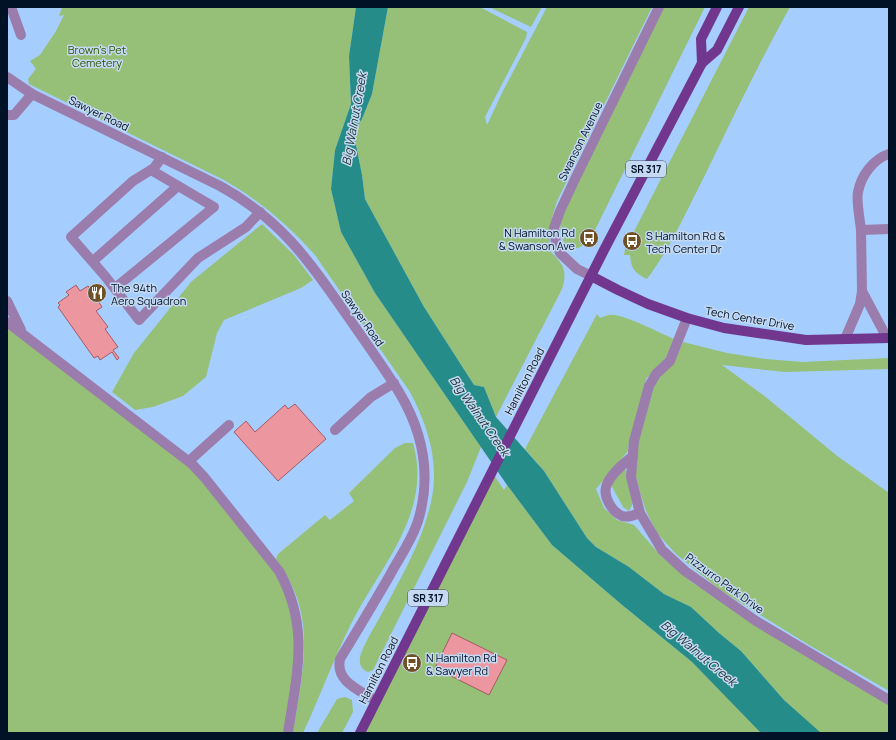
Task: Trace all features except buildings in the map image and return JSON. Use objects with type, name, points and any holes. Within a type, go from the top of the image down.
[{"type":"main road","name":"Hamilton Road","points":[[702,63],[701,39],[717,7]]},
{"type":"main road","name":"Hamilton Road","points":[[360,733],[591,276],[702,63],[717,50],[739,7]]},
{"type":"main road","name":"Tech Center Drive","points":[[591,276],[648,304],[687,318],[724,328],[806,340],[888,338]]},
{"type":"street","points":[[11,7],[21,35]]},
{"type":"street","name":"Swanson Avenue","points":[[591,276],[577,269],[560,252],[556,243],[554,228],[575,179],[659,7]]},
{"type":"street","name":"Sawyer Road","points":[[7,77],[32,94],[162,157],[240,197],[260,212],[284,233],[307,259],[394,384],[408,407],[416,424],[425,472],[422,503],[418,522],[372,607],[340,659],[339,666],[342,677],[347,682],[376,700]]},
{"type":"street","points":[[7,115],[14,115],[32,94]]},
{"type":"street","points":[[845,339],[860,304],[862,291],[861,230],[857,193],[865,172],[882,156],[889,154]]},
{"type":"street","points":[[162,157],[154,168],[133,181],[71,237],[93,261],[139,320],[198,258],[246,226],[260,212]]},
{"type":"street","points":[[114,288],[214,207],[151,170]]},
{"type":"street","points":[[93,261],[178,186]]},
{"type":"street","points":[[861,230],[889,229]]},
{"type":"street","points":[[862,291],[888,338]]},
{"type":"street","points":[[7,301],[22,333]]},
{"type":"street","name":"Pizzurro Park Drive","points":[[687,318],[670,361],[656,374],[649,386],[644,410],[634,441],[631,477],[640,513],[662,550],[685,571],[756,621],[889,700]]},
{"type":"street","points":[[7,322],[189,461],[205,478],[274,565],[287,586],[297,619],[300,653],[288,733]]},
{"type":"street","points":[[334,430],[371,397],[394,384]]},
{"type":"street","points":[[189,461],[229,425]]},
{"type":"street","points":[[633,456],[622,465],[606,485],[606,497],[611,507],[622,516],[632,516],[640,513]]},
{"type":"green space","name":"Brown's Pet Cemetery","points":[[62,7],[356,7],[349,56],[351,104],[335,150],[331,189],[341,232],[375,293],[481,447],[467,482],[373,670],[368,672],[363,669],[360,663],[361,654],[417,544],[432,497],[434,483],[433,456],[422,417],[416,404],[410,392],[315,255],[294,233],[272,214],[249,196],[224,180],[29,84],[28,79],[36,69],[30,61],[40,55],[56,31],[64,15],[59,16]]},
{"type":"green space","points":[[388,7],[480,7],[527,32],[526,38],[485,117],[487,125],[547,7],[652,7],[557,201],[551,225],[550,251],[563,268],[564,282],[562,289],[496,417],[484,387],[474,385],[424,307],[365,199],[355,140],[357,126],[362,119],[372,94]]},
{"type":"green space","points":[[489,7],[542,7],[531,27]]},
{"type":"green space","points":[[663,7],[705,7],[593,234],[586,243],[579,248],[573,249],[568,247],[564,242],[560,227],[561,217]]},
{"type":"green space","points":[[749,7],[790,7],[757,68],[679,227],[656,267],[647,279],[639,275],[634,270],[631,264],[630,255],[624,255],[625,249]]},
{"type":"green space","points":[[262,224],[294,255],[313,280],[301,288],[224,320],[217,333],[206,377],[183,396],[153,407],[135,410],[112,392],[134,353],[191,282]]},
{"type":"green space","points":[[597,314],[600,318],[615,315],[636,322],[674,339],[668,355],[646,379],[628,451],[596,489],[604,508],[617,520],[634,525],[660,555],[693,583],[889,704],[889,733],[820,733],[784,700],[741,651],[691,607],[664,594],[629,567],[596,547],[587,538],[544,471],[525,449]]},
{"type":"green space","points":[[7,322],[181,454],[279,571],[297,619],[288,733],[7,733]]},
{"type":"green space","points":[[683,342],[727,353],[766,359],[802,362],[889,358],[889,369],[784,372],[722,365],[767,398],[836,455],[889,493],[889,691],[809,645],[720,590],[676,554],[657,533],[646,511],[640,492],[636,477],[635,461],[641,427],[654,384],[676,358]]},
{"type":"green space","points":[[405,443],[413,443],[417,468],[416,493],[410,516],[389,560],[351,624],[303,733],[293,733],[304,660],[303,623],[293,588],[276,559],[278,554],[325,515],[330,520],[354,501],[349,493],[395,448]]},
{"type":"green space","points":[[623,470],[626,470],[633,503],[629,511],[623,507],[611,485]]},
{"type":"green space","points":[[492,472],[504,490],[507,485],[552,545],[692,662],[762,733],[360,733]]},
{"type":"green space","points":[[345,697],[352,700],[353,712],[342,733],[317,733],[337,699]]},
{"type":"water","name":"Big Walnut Creek","points":[[356,7],[388,7],[372,94],[362,119],[357,126],[355,140],[365,199],[424,307],[474,385],[484,387],[496,417],[544,471],[587,538],[596,547],[629,567],[664,594],[691,607],[741,651],[784,700],[821,733],[761,733],[692,662],[552,545],[507,485],[375,293],[341,232],[331,189],[335,150],[351,104],[349,56]]},
{"type":"place","name":"N Hamilton Rd & Swanson Ave","points":[[589,238]]},
{"type":"place","name":"S Hamilton Rd & Tech Center Dr","points":[[632,241]]},
{"type":"place","name":"The 94th Aero Squadron","points":[[97,293]]},
{"type":"place","name":"N Hamilton Rd & Sawyer Rd","points":[[412,663]]}]
